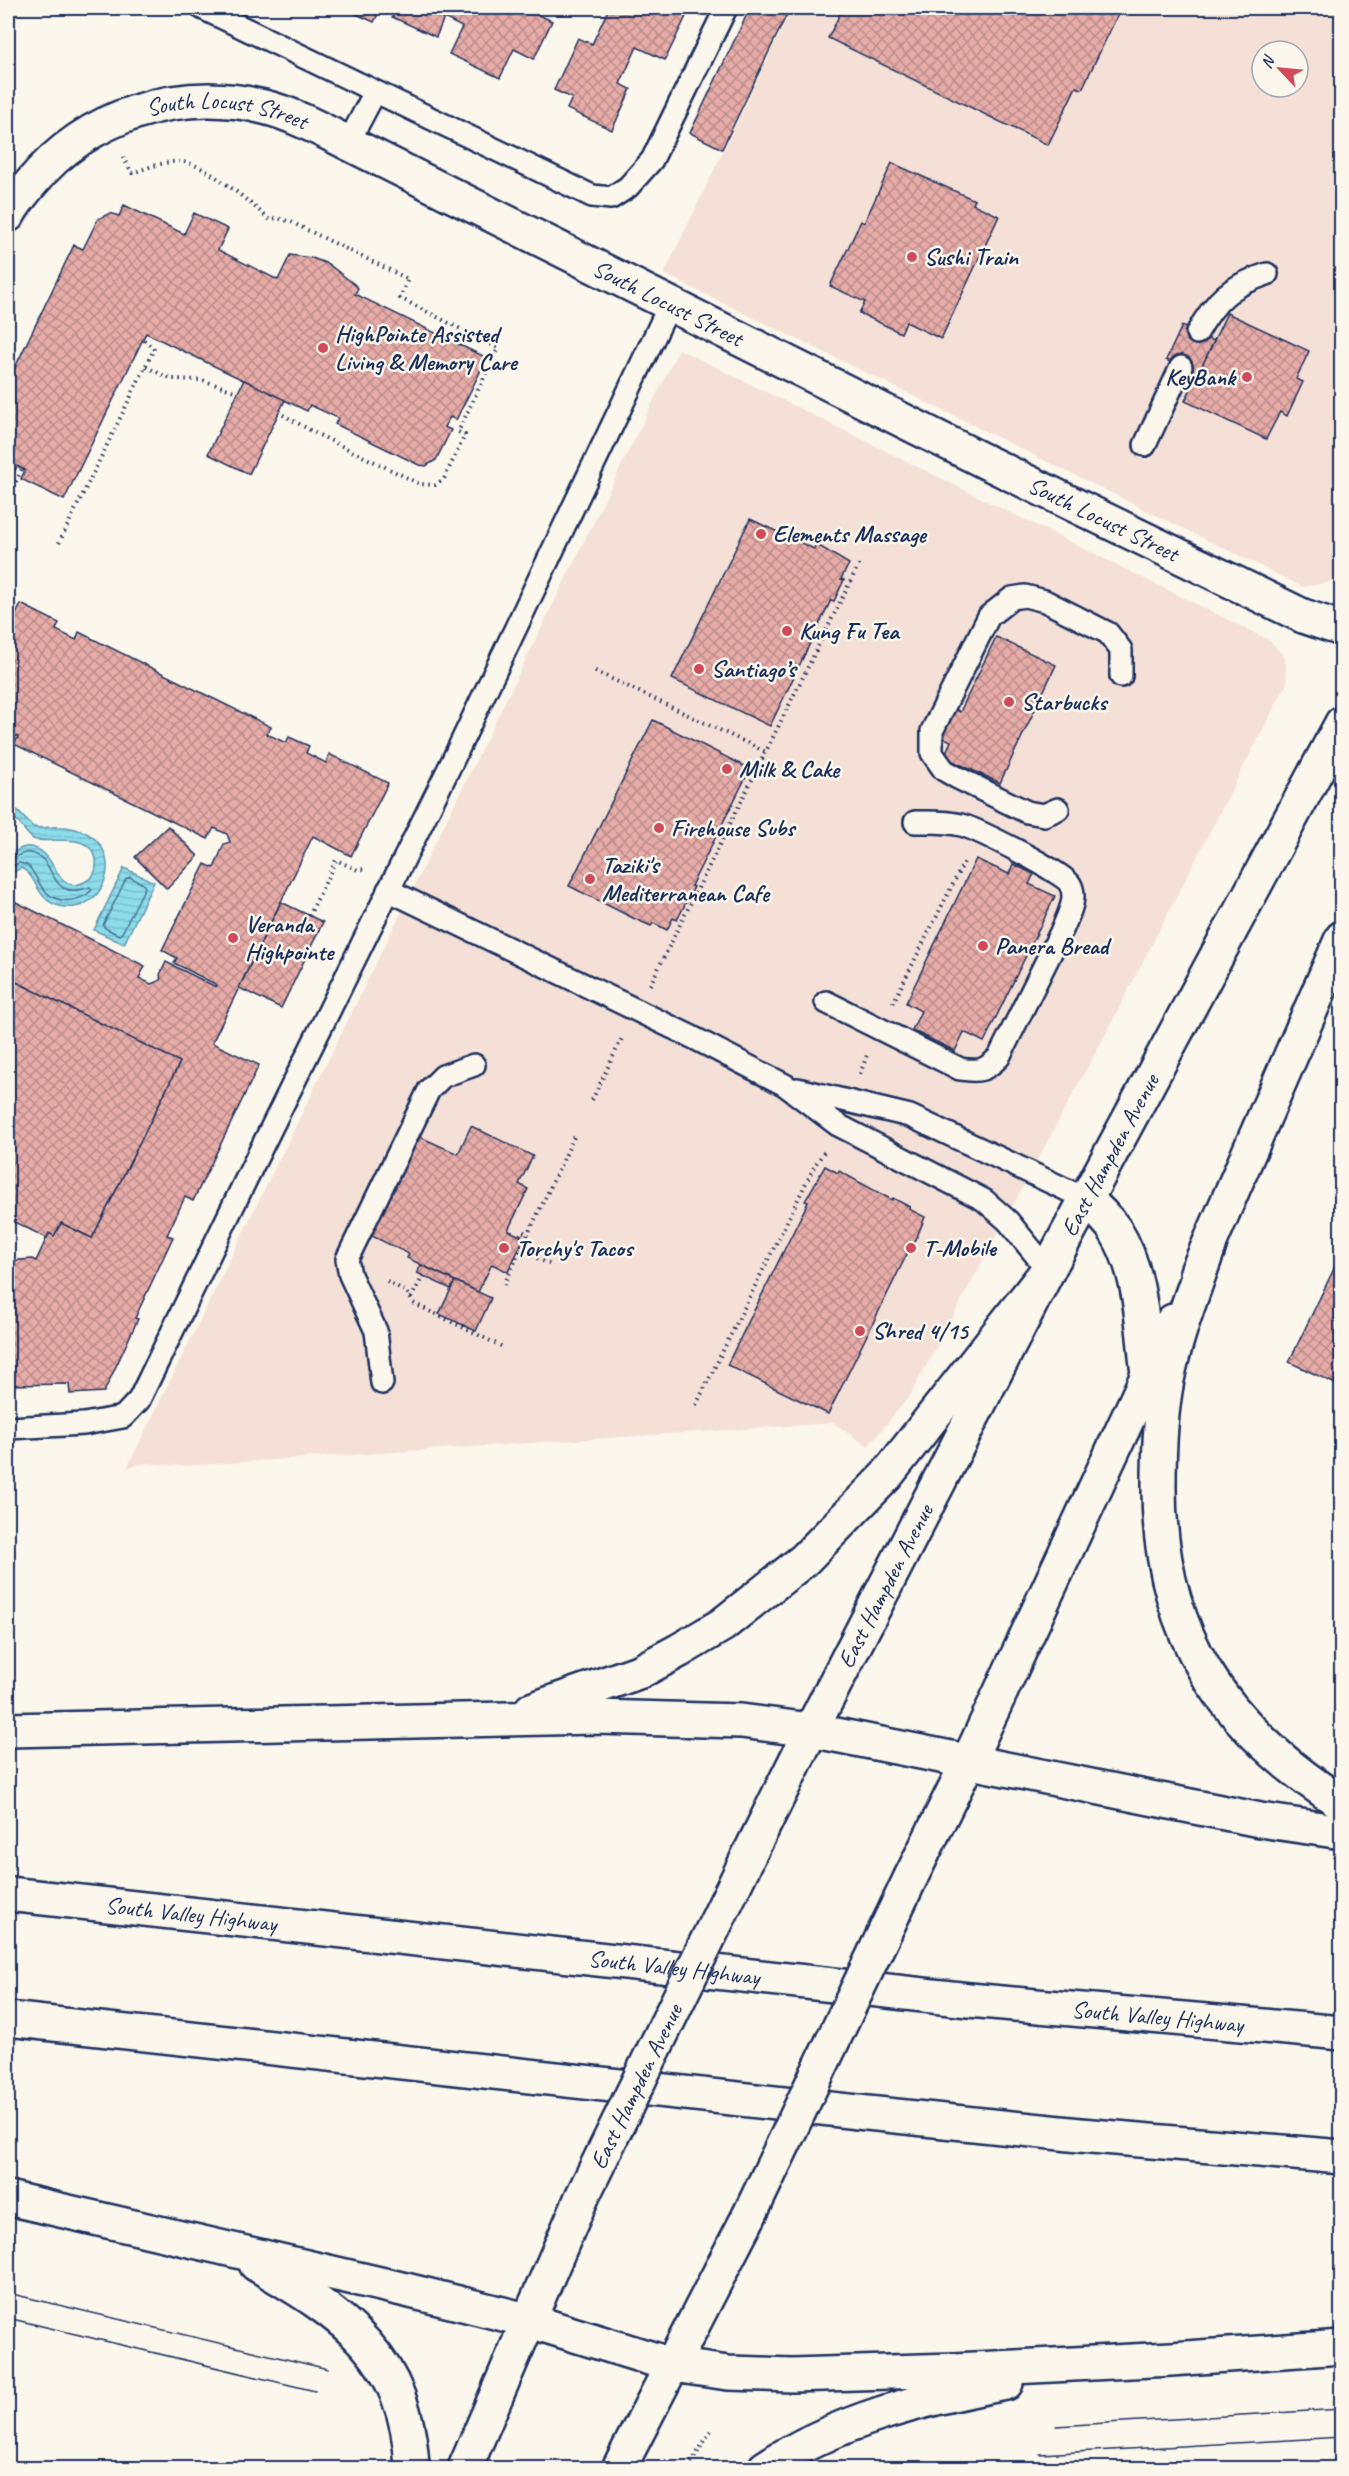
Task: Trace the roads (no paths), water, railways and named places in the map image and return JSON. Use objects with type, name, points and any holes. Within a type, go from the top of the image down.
[{"type":"main road","name":"South Locust Street","points":[[8,215],[12,206],[38,175],[73,142],[106,122],[167,103],[220,101],[264,107],[348,143],[1303,616],[1341,629]]},
{"type":"main road","name":"East Hampden Avenue","points":[[465,2469],[527,2320],[582,2197],[811,1730],[1048,1270],[1341,723]]},
{"type":"main road","points":[[619,2469],[749,2216],[969,1760],[1209,1246],[1341,938]]},
{"type":"main road","points":[[1086,1199],[1114,1229],[1130,1263],[1138,1296],[1148,1374]]},
{"type":"main road","points":[[1209,1246],[1178,1336],[1160,1420],[1158,1525],[1171,1589],[1181,1624],[1196,1655],[1233,1712],[1257,1738],[1295,1772],[1341,1803]]},
{"type":"main road","points":[[507,1719],[641,1671],[722,1625],[804,1560],[886,1476],[1048,1270]]},
{"type":"main road","points":[[8,1730],[596,1717],[741,1721],[811,1730],[1260,1820],[1341,1832]]},
{"type":"main road","name":"South Valley Highway","points":[[8,1894],[969,2000],[1341,2032]]},
{"type":"main road","points":[[8,2019],[855,2112],[1080,2135],[1341,2157]]},
{"type":"main road","points":[[8,2198],[527,2320],[672,2365],[743,2374],[792,2375],[1171,2359],[1341,2347]]},
{"type":"main road","points":[[228,2248],[328,2309],[360,2336],[375,2354],[386,2370],[408,2424],[412,2469]]},
{"type":"main road","points":[[765,2469],[828,2435],[922,2402],[1027,2379],[1171,2359]]},
{"type":"lane","points":[[202,8],[592,196],[611,198],[628,187],[652,160],[726,8]]},
{"type":"lane","points":[[348,143],[375,92]]},
{"type":"lane","points":[[1197,333],[1210,311],[1229,290],[1267,274]]},
{"type":"lane","points":[[8,1428],[84,1424],[123,1417],[140,1400],[451,764],[670,304]]},
{"type":"lane","points":[[1145,445],[1181,367]]},
{"type":"lane","points":[[1058,809],[1044,815],[1027,812],[944,770],[932,753],[932,731],[989,616],[1012,598],[1025,596],[1045,601],[1108,633],[1121,650],[1121,676]]},
{"type":"lane","points":[[826,1002],[960,1069],[977,1072],[991,1065],[999,1057],[1063,928],[1071,909],[1073,896],[1071,885],[1052,869],[962,825],[915,822]]},
{"type":"lane","points":[[388,890],[692,1037],[785,1085],[838,1125],[984,1200],[1008,1221],[1048,1270]]},
{"type":"lane","points":[[382,1383],[376,1331],[350,1275],[347,1259],[429,1090],[443,1076],[474,1065]]},
{"type":"lane","points":[[785,1085],[831,1099],[910,1116],[1086,1199]]},
{"type":"water","points":[[8,803],[34,827],[76,829],[96,840],[104,851],[107,863],[102,887],[95,897],[85,904],[73,907],[59,906],[45,898],[31,876],[21,868],[8,875],[8,854],[25,847],[32,847],[44,853],[64,881],[70,884],[78,884],[90,879],[95,872],[96,863],[90,848],[78,841],[33,839],[8,813]]},
{"type":"water","points":[[124,868],[154,882],[124,944],[94,930]]},
{"type":"tram line","points":[[8,2293],[328,2369]]},
{"type":"tram line","points":[[8,2318],[315,2391]]},
{"type":"tram line","points":[[1056,2426],[1342,2409]]},
{"type":"tram line","points":[[1040,2454],[1342,2437]]},
{"type":"place","name":"Sushi Train","points":[[912,257]]},
{"type":"place","name":"HighPointe Assisted Living & Memory Care","points":[[323,348]]},
{"type":"place","name":"KeyBank","points":[[1247,377]]},
{"type":"place","name":"Elements Massage","points":[[761,534]]},
{"type":"place","name":"Kung Fu Tea","points":[[787,631]]},
{"type":"place","name":"Santiago’s","points":[[699,669]]},
{"type":"place","name":"Starbucks","points":[[1009,702]]},
{"type":"place","name":"Milk & Cake","points":[[727,769]]},
{"type":"place","name":"Firehouse Subs","points":[[659,828]]},
{"type":"place","name":"Taziki's Mediterranean Cafe","points":[[590,879]]},
{"type":"place","name":"Veranda Highpointe","points":[[233,938]]},
{"type":"place","name":"Panera Bread","points":[[983,946]]},
{"type":"place","name":"Torchy's Tacos","points":[[504,1248]]},
{"type":"place","name":"T-Mobile","points":[[911,1248]]},
{"type":"place","name":"Shred 4/15","points":[[860,1331]]}]
